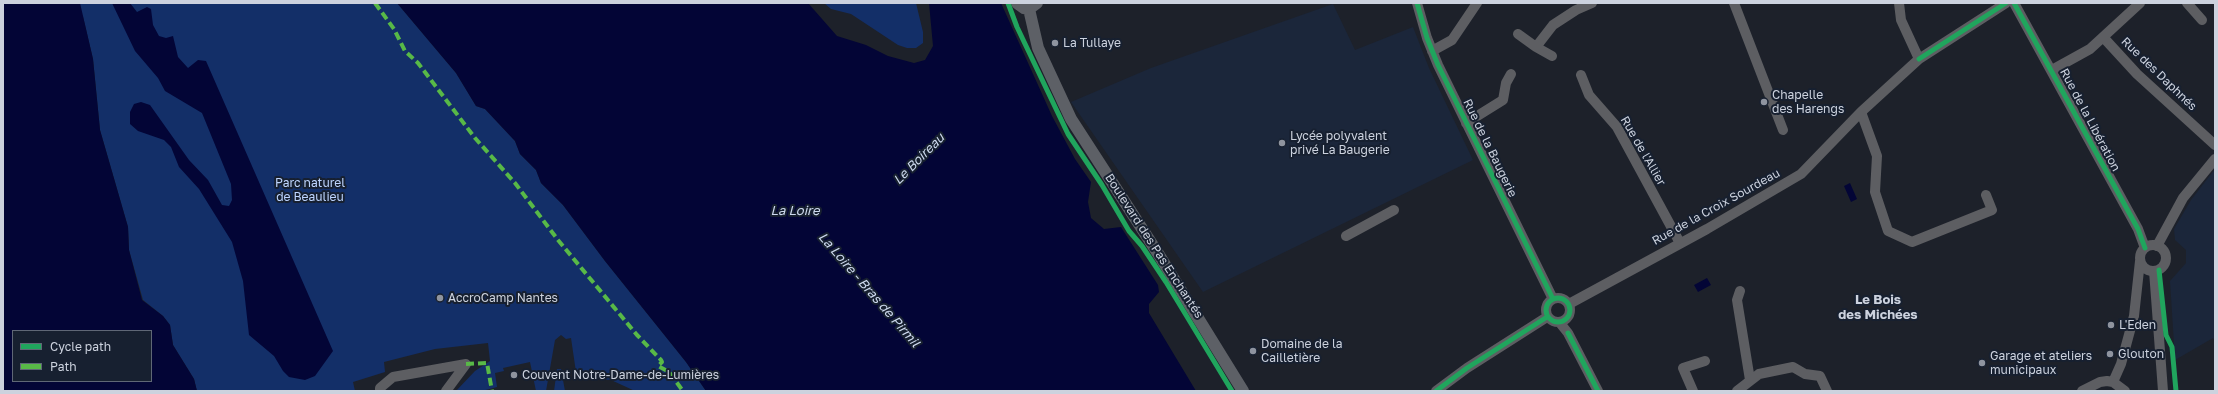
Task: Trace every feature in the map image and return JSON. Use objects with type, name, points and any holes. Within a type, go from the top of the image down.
[{"type":"main road","points":[[1017,3],[1024,8],[1033,6]]},
{"type":"main road","name":"Boulevard des Pas Enchantés","points":[[1033,6],[1038,48],[1071,119],[1163,261],[1243,391]]},
{"type":"street","name":"Rue de la Baugerie","points":[[1417,3],[1432,51],[1553,299]]},
{"type":"street","points":[[1432,51],[1452,40],[1477,3]]},
{"type":"street","points":[[1536,47],[1553,25],[1576,10],[1592,3]]},
{"type":"street","points":[[1734,3],[1783,130]]},
{"type":"street","points":[[1899,3],[1900,20],[1919,60]]},
{"type":"street","name":"Rue de la Croix Sourdeau","points":[[1568,304],[1680,243],[1801,174],[1861,112],[1919,60],[2006,3]]},
{"type":"street","name":"Rue de la Libération","points":[[2014,3],[2138,229],[2146,248]]},
{"type":"street","points":[[2052,70],[2090,49],[2140,3]]},
{"type":"street","points":[[2187,3],[2202,20]]},
{"type":"street","points":[[1518,34],[1552,56]]},
{"type":"street","name":"Rue des Daphnés","points":[[2103,37],[2137,74],[2215,145]]},
{"type":"street","name":"Rue de la Baugerie","points":[[1466,123],[1503,100],[1506,84],[1511,74]]},
{"type":"street","name":"Rue de l'Allier","points":[[1581,75],[1589,95],[1617,127],[1680,243]]},
{"type":"street","points":[[1861,112],[1877,156],[1875,192],[1888,231],[1912,242],[1992,210],[1986,195]]},
{"type":"street","points":[[2157,246],[2183,198],[2215,159]]},
{"type":"street","points":[[1346,236],[1394,210]]},
{"type":"street","points":[[2113,382],[2121,364],[2134,316],[2141,254],[2146,248],[2157,246]]},
{"type":"street","points":[[2140,261],[2145,269],[2154,271],[2163,267],[2166,258],[2163,251],[2157,246]]},
{"type":"street","points":[[2154,271],[2163,391]]},
{"type":"street","points":[[1740,291],[1737,300],[1750,380]]},
{"type":"street","points":[[1553,299],[1564,300],[1568,304],[1569,316],[1563,321],[1552,321],[1547,317],[1547,306],[1553,299]]},
{"type":"street","points":[[1436,391],[1467,368],[1547,317]]},
{"type":"street","points":[[1563,321],[1598,391]]},
{"type":"street","points":[[1693,391],[1683,368],[1705,361]]},
{"type":"street","points":[[380,391],[380,388],[393,377],[428,369],[466,364],[446,391]]},
{"type":"street","points":[[1737,391],[1759,374],[1793,367],[1805,374],[1820,376],[1827,391]]},
{"type":"street","points":[[2082,391],[2100,382],[2113,382],[2124,391]]},
{"type":"shaded area","name":"Lycée polyvalent privé La Baugerie","points":[[1333,4],[1355,50],[1413,27],[1429,68],[1473,160],[1203,292],[1071,102],[1151,68]]},
{"type":"shaded area","points":[[2215,169],[2215,341],[2213,338],[2175,360],[2170,281],[2186,263],[2186,250],[2175,240],[2174,229],[2191,200]]},
{"type":"green space","name":"Parc naturel de Beaulieu","points":[[69,3],[397,3],[456,73],[476,106],[485,109],[515,141],[520,154],[536,170],[541,183],[563,205],[605,261],[686,362],[706,391],[635,391],[611,380],[585,377],[577,379],[571,338],[566,339],[561,335],[555,340],[546,391],[536,391],[530,362],[503,368],[504,371],[495,373],[497,387],[482,391],[456,391],[475,371],[490,361],[488,343],[435,349],[384,362],[385,372],[353,382],[355,391],[197,391],[194,379],[173,345],[170,325],[163,316],[143,300],[129,250],[128,227],[100,130],[93,59],[83,17]]},
{"type":"green space","points":[[824,3],[916,3],[923,32],[923,43],[916,48],[907,48],[898,45],[851,14],[831,9]]},
{"type":"green space","points":[[557,369],[561,369],[565,391],[554,391]]},
{"type":"water","points":[[3,3],[80,3],[93,59],[100,130],[128,227],[129,250],[142,300],[163,316],[170,325],[173,345],[194,379],[197,391],[3,391]]},
{"type":"water","points":[[112,3],[130,3],[137,12],[147,7],[151,9],[153,25],[159,36],[166,38],[173,36],[178,57],[188,68],[198,60],[206,61],[333,351],[315,376],[305,380],[289,377],[283,371],[274,356],[249,335],[243,281],[232,242],[199,189],[179,167],[171,147],[164,140],[138,131],[130,124],[130,112],[134,104],[141,102],[150,105],[189,160],[208,180],[222,205],[229,206],[232,200],[231,184],[202,113],[165,91],[158,78],[135,51]]},
{"type":"water","name":"La Loire","points":[[397,3],[808,3],[837,36],[866,45],[888,56],[914,63],[925,60],[933,46],[929,3],[1001,3],[1052,116],[1075,159],[1091,182],[1088,202],[1091,218],[1104,229],[1121,227],[1158,285],[1159,292],[1149,304],[1149,313],[1196,391],[706,391],[686,362],[605,261],[563,205],[541,183],[536,170],[520,154],[515,141],[485,109],[476,106],[456,73]]},
{"type":"water","points":[[1850,183],[1857,199],[1851,202],[1844,186]]},
{"type":"water","points":[[1707,278],[1711,285],[1698,292],[1694,285]]},
{"type":"marked path","points":[[375,3],[394,29],[405,51],[418,63],[475,138],[515,183],[558,240],[637,335],[661,360],[662,362],[658,366],[669,372],[683,391]]},
{"type":"marked path","points":[[466,364],[487,363],[492,391]]},
{"type":"cycle path","points":[[1008,3],[1017,27],[1068,134],[1102,185],[1129,231],[1142,246],[1166,282],[1232,391]]},
{"type":"cycle path","points":[[1417,3],[1427,38],[1438,65],[1553,299]]},
{"type":"cycle path","points":[[1919,59],[2006,3]]},
{"type":"cycle path","points":[[2014,3],[2138,229],[2145,248]]},
{"type":"cycle path","points":[[2159,270],[2166,335],[2172,347],[2176,391]]},
{"type":"cycle path","points":[[1558,298],[1567,301],[1570,310],[1567,319],[1558,322],[1549,319],[1546,310],[1549,301],[1558,298]]},
{"type":"cycle path","points":[[1436,391],[1467,368],[1547,317]]},
{"type":"cycle path","points":[[1568,333],[1598,391]]},
{"type":"place","name":"La Tullaye","points":[[1055,43]]},
{"type":"place","name":"Chapelle des Harengs","points":[[1764,102]]},
{"type":"place","name":"Lycée polyvalent privé La Baugerie","points":[[1282,143]]},
{"type":"place","name":"AccroCamp Nantes","points":[[440,298]]},
{"type":"place","name":"L'Eden","points":[[2111,325]]},
{"type":"place","name":"Domaine de la Cailletière","points":[[1253,351]]},
{"type":"place","name":"Glouton","points":[[2110,354]]},
{"type":"place","name":"Garage et ateliers municipaux","points":[[1982,363]]},
{"type":"place","name":"Couvent Notre-Dame-de-Lumières","points":[[514,375]]},
{"type":"district","name":"Le Bois des Michées","points":[[1878,308]]},
{"type":"water label","name":"Le Boireau","points":[[919,159]]},
{"type":"water label","name":"La Loire - Bras de Pirmil","points":[[869,290]]}]
